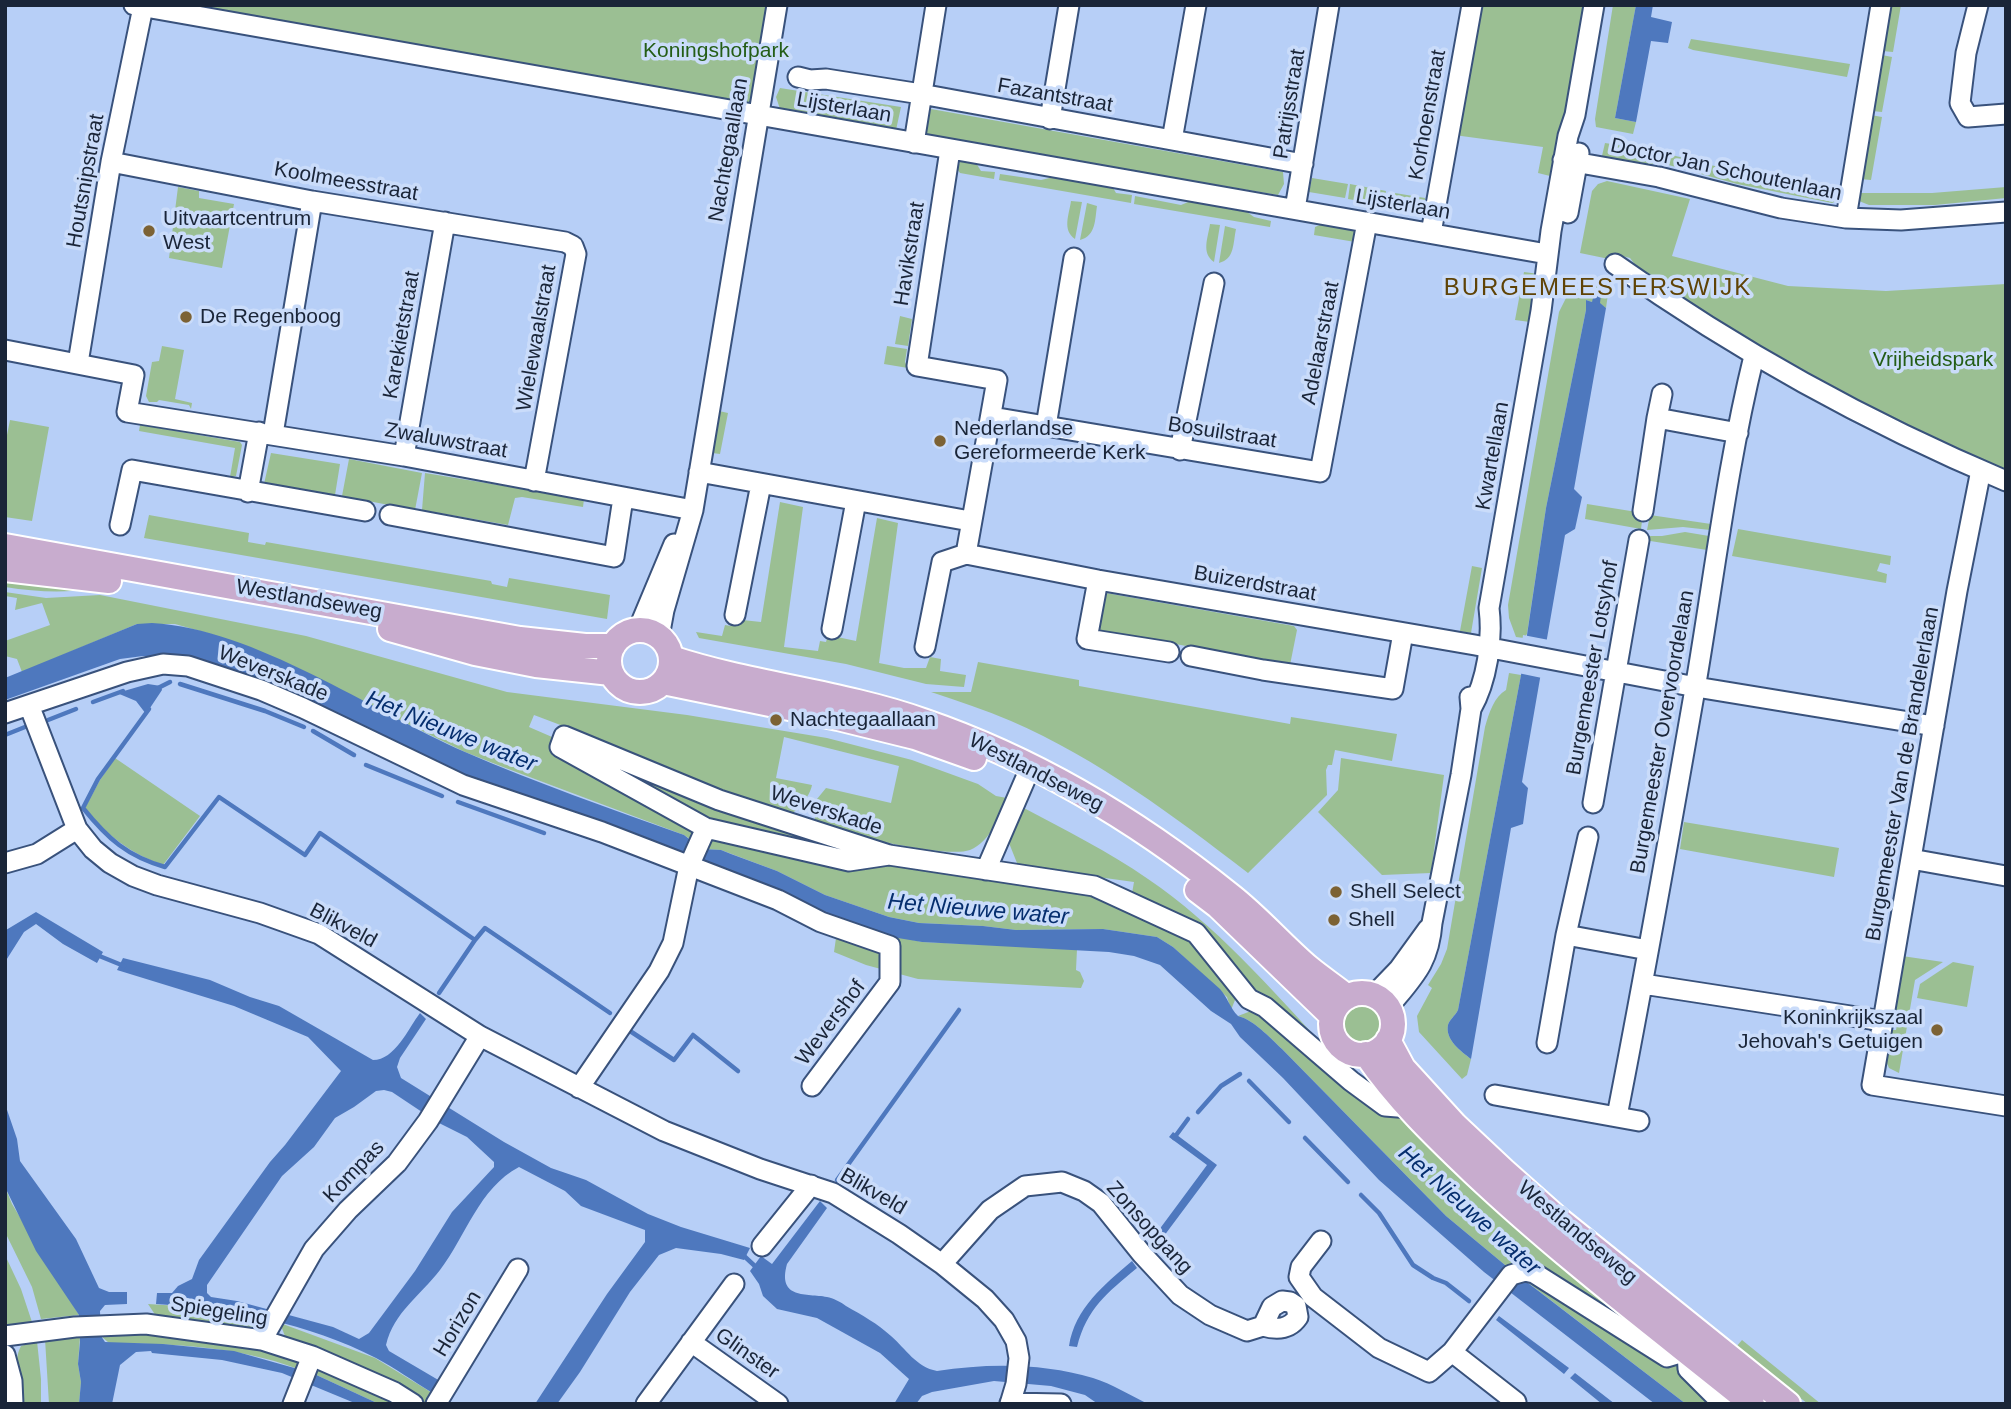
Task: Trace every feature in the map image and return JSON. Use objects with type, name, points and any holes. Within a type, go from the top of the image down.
[{"type":"main road","name":"Westlandseweg","points":[[5,546],[489,634],[585,646],[613,646]]},
{"type":"main road","name":"Westlandseweg","points":[[5,569],[184,589],[272,603],[351,618],[475,653],[536,665],[611,673]]},
{"type":"main road","points":[[624,635],[656,642],[670,668],[663,682],[637,692],[622,686],[611,673],[609,659],[613,646],[624,635]]},
{"type":"main road","name":"Westlandseweg","points":[[656,642],[704,668],[842,697],[911,717],[989,747],[1163,862],[1218,906],[1332,1016]]},
{"type":"main road","name":"Westlandseweg","points":[[663,682],[838,718],[915,737],[1028,773],[1116,814],[1175,854],[1231,896],[1310,968],[1347,997]]},
{"type":"main road","points":[[1360,993],[1381,1002],[1393,1021],[1388,1040],[1378,1049],[1366,1054],[1351,1052],[1339,1044],[1332,1031],[1332,1016],[1338,1005],[1347,997],[1360,993]]},
{"type":"main road","name":"Westlandseweg","points":[[1388,1040],[1403,1068],[1455,1125],[1693,1342],[1752,1404]]},
{"type":"main road","name":"Westlandseweg","points":[[1366,1054],[1384,1081],[1440,1140],[1543,1237],[1693,1342],[1788,1404]]},
{"type":"street","name":"Nachtegaallaan","points":[[656,642],[693,510],[777,5]]},
{"type":"street","points":[[914,143],[936,5]]},
{"type":"street","points":[[1050,119],[1069,5]]},
{"type":"street","points":[[1172,139],[1196,5]]},
{"type":"street","name":"Patrijsstraat","points":[[1295,209],[1329,5]]},
{"type":"street","name":"Korhoenstraat","points":[[1431,233],[1472,5]]},
{"type":"street","name":"Kwartellaan","points":[[1381,1002],[1423,964],[1430,945],[1471,709],[1468,688],[1481,647],[1483,617],[1489,608],[1541,311],[1547,254],[1571,162],[1580,143],[1575,116],[1594,5]]},
{"type":"street","points":[[1846,218],[1881,5]]},
{"type":"street","points":[[1978,5],[1966,54],[1960,103],[1968,117],[2006,114]]},
{"type":"street","name":"Lijsterlaan","points":[[138,6],[1547,254]]},
{"type":"street","name":"Houtsnipstraat","points":[[79,363],[138,6]]},
{"type":"street","name":"Fazantstraat","points":[[798,77],[921,94],[1303,164]]},
{"type":"street","name":"Havikstraat","points":[[950,150],[916,366],[998,380],[992,417]]},
{"type":"street","name":"Koolmeesstraat","points":[[111,162],[312,201],[565,242],[573,246]]},
{"type":"street","name":"Kwartellaan","points":[[1541,311],[1556,277],[1571,162]]},
{"type":"street","name":"Doctor Jan Schoutenlaan","points":[[1571,162],[1659,177],[1781,208],[1846,218],[1900,220],[2006,212]]},
{"type":"street","points":[[247,492],[266,433],[312,201]]},
{"type":"street","name":"Karekietstraat","points":[[404,456],[445,222]]},
{"type":"street","name":"Adelaarstraat","points":[[1320,472],[1367,222]]},
{"type":"street","name":"Wielewaalstraat","points":[[534,481],[576,254],[573,246]]},
{"type":"street","points":[[1046,426],[1074,258]]},
{"type":"street","points":[[1615,264],[1683,312],[1754,356],[1893,430],[2006,481]]},
{"type":"street","points":[[1180,450],[1214,284]]},
{"type":"street","points":[[5,351],[79,363]]},
{"type":"street","name":"Burgemeester Overvoordelaan","points":[[1616,1116],[1643,984],[1696,687],[1718,541],[1754,356]]},
{"type":"street","name":"Zwaluwstraat","points":[[79,363],[134,375],[127,412],[404,456],[693,510]]},
{"type":"street","points":[[1643,511],[1661,394]]},
{"type":"street","points":[[926,647],[942,562],[966,554],[970,521],[992,417]]},
{"type":"street","name":"Bosuilstraat","points":[[992,417],[1320,472]]},
{"type":"street","points":[[1657,418],[1738,433]]},
{"type":"street","points":[[121,525],[132,470],[365,511]]},
{"type":"street","name":"Burgemeester Van de Brandelerlaan","points":[[1981,470],[1872,1085],[2006,1106]]},
{"type":"street","points":[[699,472],[970,521]]},
{"type":"street","points":[[735,615],[761,484]]},
{"type":"street","points":[[390,515],[614,557],[623,498]]},
{"type":"street","points":[[832,629],[856,501]]},
{"type":"street","name":"Burgemeester Lotsyhof","points":[[1593,803],[1639,540]]},
{"type":"street","name":"Buizerdstraat","points":[[966,554],[1696,687],[1934,726]]},
{"type":"street","points":[[1098,580],[1087,639],[1169,652]]},
{"type":"street","points":[[1191,656],[1263,670],[1393,689],[1403,632]]},
{"type":"street","name":"Weverskade","points":[[5,713],[127,672],[163,664],[188,666],[261,690],[303,708],[463,785],[602,832],[778,900],[821,922],[890,946]]},
{"type":"street","name":"Blikveld","points":[[29,705],[77,829],[93,849],[133,876],[260,913],[318,934],[480,1036],[664,1131],[760,1169],[834,1193],[900,1234],[985,1298],[1004,1320],[1016,1341],[1019,1362],[1012,1397]]},
{"type":"street","name":"Weverskade","points":[[888,855],[849,861],[704,832],[560,747],[564,736],[719,800],[888,855],[1094,886],[1196,933],[1249,999],[1265,1007],[1351,1081],[1385,1106],[1410,1108]]},
{"type":"street","points":[[986,870],[1028,773]]},
{"type":"street","points":[[5,863],[37,853],[77,829]]},
{"type":"street","points":[[579,1088],[659,971],[673,943],[689,866],[704,832]]},
{"type":"street","points":[[1547,1043],[1566,935],[1588,837]]},
{"type":"street","points":[[1911,859],[2006,876]]},
{"type":"street","points":[[1566,935],[1648,950]]},
{"type":"street","name":"Wevershof","points":[[811,1086],[890,982],[890,946]]},
{"type":"street","points":[[1643,984],[1883,1021]]},
{"type":"street","name":"Kompas","points":[[271,1323],[314,1250],[348,1210],[397,1163],[428,1121],[480,1036]]},
{"type":"street","points":[[1495,1095],[1639,1121]]},
{"type":"street","name":"Zonsopgang","points":[[942,1264],[990,1210],[1026,1186],[1062,1182],[1084,1191],[1101,1203],[1142,1254],[1180,1295],[1210,1315],[1247,1331],[1264,1326]]},
{"type":"street","points":[[762,1246],[811,1185]]},
{"type":"street","points":[[1321,1241],[1301,1267],[1299,1278],[1320,1303],[1379,1348],[1429,1372],[1452,1352],[1506,1280],[1525,1271],[1534,1273],[1667,1357],[1693,1342]]},
{"type":"street","name":"Horizon","points":[[436,1404],[518,1269]]},
{"type":"street","name":"Glinster","points":[[646,1404],[734,1284]]},
{"type":"street","name":"Spiegeling","points":[[5,1336],[75,1327],[271,1323],[302,1379],[394,1392],[413,1404]]},
{"type":"street","name":"Glinster","points":[[691,1342],[778,1404]]},
{"type":"street","points":[[1693,1342],[1688,1369],[1723,1404]]},
{"type":"street","points":[[1452,1352],[1516,1402]]},
{"type":"street","points":[[5,1355],[12,1381],[13,1404]]},
{"type":"street","points":[[1012,1397],[1061,1404]]},
{"type":"green space","name":"Koningshofpark","points":[[189,5],[772,5],[752,103]]},
{"type":"green space","points":[[1478,5],[1585,5],[1554,177],[1538,173],[1543,147],[1454,135]]},
{"type":"green space","points":[[1613,5],[1636,5],[1615,118],[1636,122],[1633,134],[1596,127]]},
{"type":"green space","points":[[1891,5],[1901,5],[1893,52],[1882,51]]},
{"type":"green space","points":[[1691,39],[1850,64],[1847,77],[1693,50],[1688,48]]},
{"type":"green space","points":[[1882,55],[1892,57],[1882,112],[1872,111]]},
{"type":"green space","points":[[780,88],[901,107],[896,130],[780,109],[776,97]]},
{"type":"green space","points":[[931,109],[1283,172],[1284,184],[1278,195],[923,136]]},
{"type":"green space","points":[[1871,115],[1882,117],[1871,180],[1860,179]]},
{"type":"green space","points":[[1605,143],[1662,152],[1658,163],[1653,163],[1651,169],[1601,160]]},
{"type":"green space","points":[[1668,154],[1789,185],[1841,192],[1839,200],[1832,203],[1737,184],[1665,164]]},
{"type":"green space","points":[[964,160],[976,163],[981,171],[995,172],[994,179],[960,173],[957,169]]},
{"type":"green space","points":[[1000,174],[1041,180],[1054,177],[1112,186],[1116,193],[1132,195],[1131,203],[999,180]]},
{"type":"green space","points":[[1312,178],[1348,184],[1345,198],[1309,192]]},
{"type":"green space","name":"Vrijheidspark","points":[[1607,181],[1690,199],[1672,256],[1788,286],[1886,291],[2006,284],[2006,472],[1923,435],[1799,369],[1692,307],[1642,274],[1630,258],[1622,256],[1614,260],[1580,253],[1592,191],[1598,184]]},
{"type":"green space","points":[[1350,184],[1386,191],[1383,205],[1348,199]]},
{"type":"green space","points":[[178,187],[199,191],[199,198],[234,204],[222,268],[169,258]]},
{"type":"green space","points":[[2006,187],[2006,198],[1935,205],[1869,205],[1859,201],[1858,196],[1860,193],[1932,193]]},
{"type":"green space","points":[[1389,192],[1425,198],[1423,212],[1387,206]]},
{"type":"green space","points":[[1135,196],[1181,205],[1193,200],[1247,212],[1254,217],[1271,221],[1270,227],[1134,204]]},
{"type":"green space","points":[[1071,201],[1082,202],[1075,239],[1067,227]]},
{"type":"green space","points":[[1087,203],[1097,206],[1095,221],[1089,235],[1080,240]]},
{"type":"green space","points":[[1210,224],[1220,225],[1214,262],[1206,250]]},
{"type":"green space","points":[[1322,224],[1354,230],[1357,235],[1355,242],[1314,235],[1315,227]]},
{"type":"green space","points":[[1225,226],[1236,229],[1234,245],[1228,258],[1219,263]]},
{"type":"green space","points":[[1524,272],[1539,274],[1530,322],[1515,320]]},
{"type":"green space","points":[[1574,282],[1609,287],[1606,308],[1599,303],[1600,295],[1592,302],[1586,300],[1546,508],[1527,634],[1524,638],[1516,637],[1509,618],[1508,605],[1559,312]]},
{"type":"green space","points":[[900,316],[912,319],[908,346],[895,344]]},
{"type":"green space","points":[[162,346],[184,350],[175,399],[192,403],[191,409],[189,405],[159,400],[149,402],[146,396],[152,362],[159,361]]},
{"type":"green space","points":[[887,346],[907,349],[905,362],[908,368],[884,364]]},
{"type":"green space","points":[[719,411],[728,413],[720,454],[712,453],[711,437],[716,432]]},
{"type":"green space","points":[[10,420],[49,427],[32,521],[5,517],[5,445]]},
{"type":"green space","points":[[140,425],[240,442],[242,445],[236,476],[230,477],[235,448],[139,431]]},
{"type":"green space","points":[[271,453],[340,464],[335,495],[264,484]]},
{"type":"green space","points":[[349,459],[422,473],[415,510],[342,496]]},
{"type":"green space","points":[[425,473],[584,499],[583,507],[515,498],[508,525],[422,510]]},
{"type":"green space","points":[[780,502],[803,507],[784,647],[818,651],[820,641],[826,642],[828,635],[856,641],[877,518],[898,523],[879,663],[904,668],[926,668],[930,657],[941,659],[940,671],[966,675],[964,687],[926,684],[846,664],[699,638],[696,632],[722,636],[725,625],[731,626],[733,619],[761,622]]},
{"type":"green space","points":[[1587,504],[1643,513],[1641,529],[1585,519]]},
{"type":"green space","points":[[149,515],[249,533],[248,542],[265,545],[266,542],[491,581],[492,584],[507,587],[509,578],[610,595],[607,619],[144,538]]},
{"type":"green space","points":[[1650,515],[1711,524],[1710,530],[1683,527],[1647,530]]},
{"type":"green space","points":[[1738,529],[1891,556],[1890,565],[1880,563],[1877,571],[1887,574],[1886,583],[1732,556]]},
{"type":"green space","points":[[1685,532],[1709,536],[1707,550],[1644,540],[1645,536]]},
{"type":"green space","points":[[1472,566],[1482,568],[1471,633],[1460,631]]},
{"type":"green space","points":[[5,576],[94,589],[16,589],[5,587]]},
{"type":"green space","points":[[5,592],[46,598],[100,595],[306,636],[507,692],[687,715],[827,738],[912,760],[978,784],[996,796],[1007,798],[984,841],[970,850],[957,852],[917,848],[814,825],[817,799],[826,788],[891,803],[899,766],[784,737],[776,778],[812,785],[802,804],[786,818],[534,715],[529,727],[559,740],[695,828],[694,842],[684,835],[465,752],[260,652],[175,624],[137,624],[22,672],[17,659],[5,656],[5,641],[50,625],[42,603],[15,610],[17,598],[5,596]]},
{"type":"green space","points":[[1106,593],[1294,626],[1297,630],[1290,665],[1099,630]]},
{"type":"green space","points":[[978,662],[1079,680],[1079,686],[1290,724],[1291,717],[1397,734],[1392,761],[1335,750],[1332,765],[1328,765],[1326,770],[1327,795],[1248,873],[1134,790],[1074,753],[1011,721],[931,692],[971,692]]},
{"type":"green space","points":[[1509,673],[1521,675],[1458,1010],[1448,1025],[1451,1040],[1471,1059],[1467,1075],[1462,1079],[1419,1032],[1417,1016],[1432,988],[1428,985],[1447,949],[1485,727],[1495,701],[1506,690]]},
{"type":"green space","points":[[566,747],[869,855],[718,827]]},
{"type":"green space","points":[[115,758],[200,816],[163,865],[120,842],[85,808]]},
{"type":"green space","points":[[1341,758],[1444,775],[1431,873],[1382,875],[1318,812],[1338,790]]},
{"type":"green space","points":[[1022,807],[1117,859],[1197,916],[1263,980],[1326,1048],[1263,1002],[1217,951],[1131,899],[1134,882],[1025,867],[1017,863],[1009,843]]},
{"type":"green space","points":[[1684,822],[1839,848],[1834,877],[1680,849]]},
{"type":"green space","points":[[715,836],[876,863],[1096,894],[1181,930],[1237,995],[1231,1010],[1227,997],[1173,947],[1157,937],[1103,929],[1016,930],[919,923],[889,917],[825,895],[777,871],[721,850],[702,849]]},
{"type":"green space","points":[[858,928],[922,942],[1077,949],[1076,970],[1084,981],[1081,988],[918,979],[866,965],[834,952],[837,931]]},
{"type":"green space","points":[[1902,956],[1943,962],[1915,980],[1899,1073],[1889,1068],[1886,1061],[1890,1030],[1896,1030],[1898,1021],[1891,1019]]},
{"type":"green space","points":[[1953,962],[1974,966],[1967,1007],[1917,998],[1920,984]]},
{"type":"green space","points":[[1362,1004],[1376,1009],[1381,1023],[1376,1037],[1362,1042],[1348,1037],[1343,1023],[1348,1009]]},
{"type":"green space","points":[[1251,1011],[1269,1017],[1374,1104],[1411,1122],[1426,1133],[1431,1150],[1471,1189],[1635,1328],[1662,1337],[1672,1345],[1670,1350],[1651,1343],[1547,1275],[1519,1263],[1511,1270],[1446,1216],[1267,1034],[1238,1016]]},
{"type":"green space","points":[[5,1187],[12,1204],[79,1315],[41,1319],[32,1287],[5,1232]]},
{"type":"green space","points":[[5,1255],[21,1289],[32,1322],[13,1327],[5,1323]]},
{"type":"green space","points":[[1528,1275],[1682,1369],[1717,1404],[1686,1404],[1523,1279]]},
{"type":"green space","points":[[148,1304],[209,1308],[264,1319],[259,1326],[247,1329],[197,1320],[158,1319]]},
{"type":"green space","points":[[280,1323],[375,1358],[434,1394],[424,1403],[388,1381],[286,1339]]},
{"type":"green space","points":[[153,1333],[232,1341],[294,1357],[299,1364],[298,1369],[229,1351],[109,1343],[101,1336]]},
{"type":"green space","points":[[80,1337],[79,1404],[49,1404],[45,1339]]},
{"type":"green space","points":[[1742,1340],[1821,1404],[1808,1404],[1736,1347]]},
{"type":"green space","points":[[37,1341],[41,1404],[23,1404],[17,1374],[18,1353],[21,1346]]},
{"type":"green space","points":[[321,1366],[399,1404],[379,1404],[312,1373],[313,1369]]},
{"type":"water","points":[[1636,5],[1653,5],[1651,17],[1672,22],[1668,43],[1651,41],[1636,122],[1615,118]]},
{"type":"water","points":[[1594,294],[1601,295],[1600,303],[1606,308],[1574,489],[1582,497],[1575,529],[1565,535],[1522,782],[1528,788],[1523,824],[1511,828],[1471,1059],[1451,1040],[1448,1025],[1458,1010],[1521,675],[1546,508],[1586,300],[1592,302]]},
{"type":"water","points":[[152,623],[191,629],[271,655],[465,752],[684,835],[702,849],[721,850],[777,871],[825,895],[889,917],[919,923],[1016,930],[1103,929],[1157,937],[1173,947],[1220,989],[1238,1016],[1256,1025],[1282,1049],[1446,1216],[1511,1270],[1686,1404],[1655,1404],[1484,1272],[1379,1180],[1283,1078],[1240,1037],[1231,1024],[1211,1011],[1160,965],[1134,956],[1109,952],[922,942],[858,928],[685,856],[475,779],[275,686],[226,668],[190,659],[143,656],[120,659],[5,700],[5,678],[137,624]]},
{"type":"water","points":[[148,684],[161,686],[162,690],[146,714],[136,701],[117,693]]},
{"type":"water","points":[[36,912],[103,952],[97,963],[63,944],[36,924],[24,932],[5,962],[6,930]]},
{"type":"water","points":[[123,958],[210,980],[279,1006],[373,1060],[381,1059],[394,1049],[420,1013],[426,1019],[400,1058],[397,1067],[401,1078],[551,1168],[586,1180],[648,1214],[750,1248],[744,1260],[676,1248],[659,1255],[630,1292],[557,1404],[535,1404],[607,1294],[645,1242],[645,1230],[581,1206],[565,1191],[519,1167],[493,1187],[440,1270],[401,1314],[390,1333],[386,1345],[389,1351],[440,1381],[431,1392],[376,1358],[296,1327],[241,1314],[156,1304],[157,1293],[172,1293],[178,1286],[192,1279],[199,1260],[270,1162],[341,1071],[308,1037],[234,1006],[117,970]],"holes":[[[376,1091],[392,1092],[437,1122],[467,1137],[494,1162],[494,1167],[452,1212],[415,1271],[369,1333],[359,1339],[333,1327],[237,1301],[211,1297],[207,1293],[207,1285],[282,1176],[314,1147],[335,1118]]]},
{"type":"water","points":[[5,1104],[17,1139],[20,1161],[76,1239],[99,1288],[109,1292],[127,1292],[127,1304],[105,1305],[100,1311],[101,1336],[105,1342],[234,1351],[312,1373],[379,1404],[357,1404],[282,1373],[222,1360],[151,1351],[136,1352],[120,1365],[112,1404],[79,1404],[79,1315],[36,1251],[5,1187]]},
{"type":"water","points":[[1173,1132],[1217,1165],[1155,1248],[1150,1242],[1207,1165],[1169,1137]]},
{"type":"water","points":[[820,1201],[827,1208],[787,1264],[785,1276],[790,1289],[839,1302],[881,1328],[917,1362],[930,1369],[937,1371],[1015,1366],[1055,1369],[1100,1380],[1148,1404],[1098,1404],[1085,1395],[1051,1386],[994,1381],[932,1392],[922,1396],[916,1404],[894,1404],[909,1379],[880,1353],[817,1318],[777,1309],[763,1296],[750,1271],[761,1256],[772,1264]]},
{"type":"water","points":[[1132,1261],[1137,1268],[1092,1311],[1077,1347],[1069,1346],[1077,1320],[1092,1298]]},
{"type":"water","points":[[1499,1316],[1569,1368],[1564,1374],[1496,1320]]},
{"type":"water","points":[[1575,1373],[1615,1404],[1602,1404],[1570,1378]]},
{"type":"pier","points":[[1523,635],[1549,640],[1542,678],[1518,673]]},
{"type":"waterway","points":[[158,688],[170,682]]},
{"type":"waterway","points":[[180,684],[265,711],[304,727]]},
{"type":"waterway","points":[[93,702],[123,691]]},
{"type":"waterway","points":[[48,720],[76,709]]},
{"type":"waterway","points":[[149,709],[98,779],[83,808],[101,829],[129,852],[165,867],[219,797],[305,855],[320,833],[475,940],[485,928],[610,1013]]},
{"type":"waterway","points":[[5,735],[25,727]]},
{"type":"waterway","points":[[313,731],[354,755]]},
{"type":"waterway","points":[[366,765],[442,796]]},
{"type":"waterway","points":[[458,802],[544,833]]},
{"type":"waterway","points":[[439,993],[475,940]]},
{"type":"waterway","points":[[97,955],[124,966]]},
{"type":"waterway","points":[[837,1180],[959,1010]]},
{"type":"waterway","points":[[630,1031],[674,1060],[693,1035],[738,1071]]},
{"type":"waterway","points":[[1198,1112],[1221,1086],[1240,1074]]},
{"type":"waterway","points":[[1249,1081],[1289,1122]]},
{"type":"waterway","points":[[1174,1138],[1188,1119]]},
{"type":"waterway","points":[[1305,1138],[1348,1182]]},
{"type":"waterway","points":[[1361,1195],[1379,1213],[1413,1265],[1446,1283],[1469,1301]]},
{"type":"waterway","points":[[743,1255],[757,1268]]},
{"type":"place","name":"Uitvaartcentrum West","points":[[149,231]]},
{"type":"place","name":"De Regenboog","points":[[186,317]]},
{"type":"place","name":"Nederlandse Gereformeerde Kerk","points":[[940,441]]},
{"type":"place","name":"Nachtegaallaan","points":[[776,720]]},
{"type":"place","name":"Shell Select","points":[[1336,892]]},
{"type":"place","name":"Shell","points":[[1334,920]]},
{"type":"place","name":"Koninkrijkszaal Jehovah's Getuigen","points":[[1937,1030]]},
{"type":"district","name":"BURGEMEESTERSWIJK","points":[[1598,288]]},
{"type":"water label","name":"Het Nieuwe water","points":[[451,732]]},
{"type":"water label","name":"Het Nieuwe water","points":[[978,910]]},
{"type":"water label","name":"Het Nieuwe water","points":[[1469,1211]]}]
